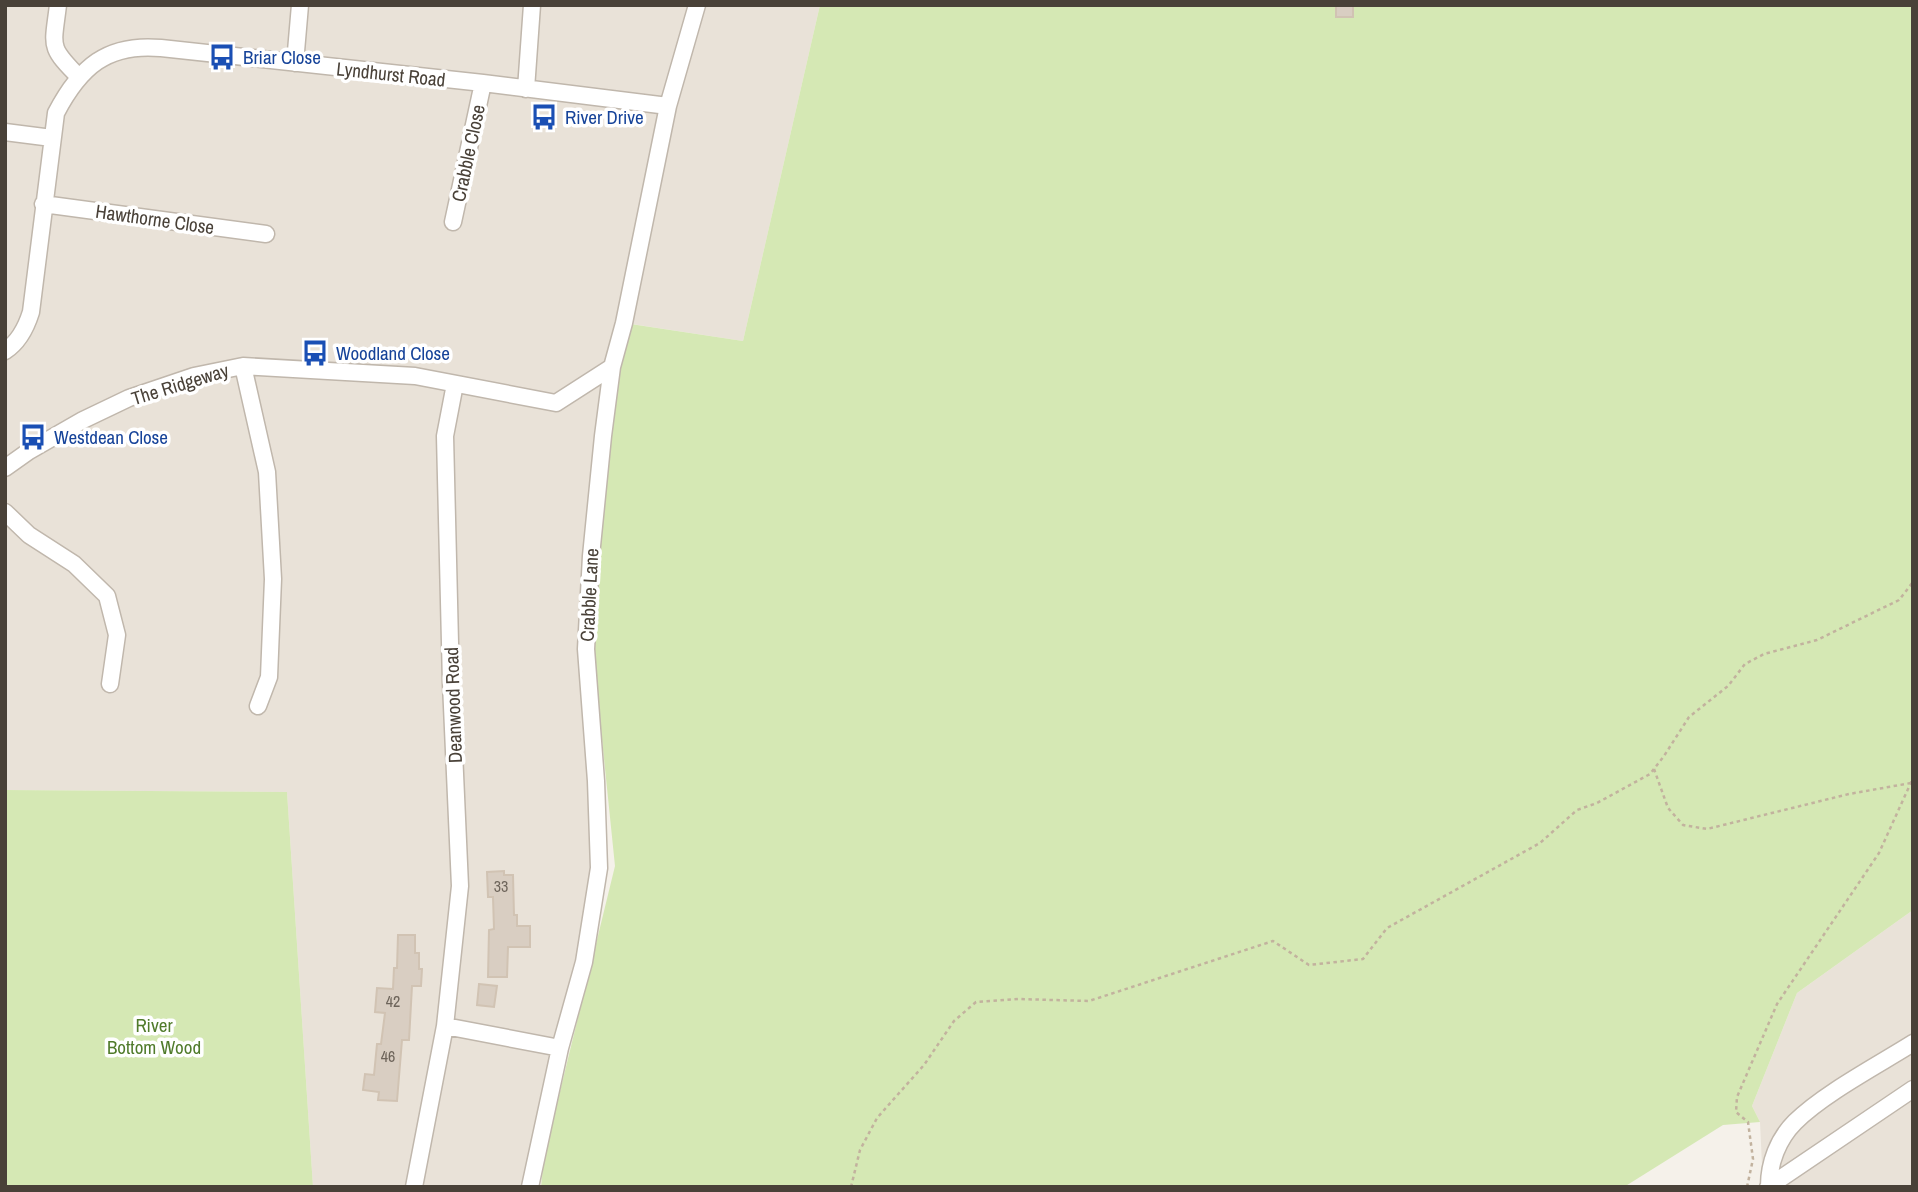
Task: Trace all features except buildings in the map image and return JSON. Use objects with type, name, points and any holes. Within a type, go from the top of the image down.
[{"type":"street","points":[[58,5],[54,45],[60,58],[79,77]]},
{"type":"street","points":[[295,64],[300,5]]},
{"type":"street","points":[[526,89],[532,5]]},
{"type":"street","name":"Crabble Lane","points":[[530,1187],[560,1048],[584,962],[599,868],[596,781],[586,649],[595,516],[612,367],[624,323],[668,106],[697,5]]},
{"type":"street","name":"Lyndhurst Road","points":[[5,351],[14,345],[26,328],[31,312],[56,114],[79,77],[99,60],[119,49],[140,46],[668,106]]},
{"type":"street","name":"Crabble Close","points":[[453,222],[483,83]]},
{"type":"street","points":[[5,131],[52,138]]},
{"type":"street","name":"Hawthorne Close","points":[[43,204],[266,234]]},
{"type":"street","points":[[243,366],[267,472],[273,579],[269,677],[258,706]]},
{"type":"street","name":"The Ridgeway","points":[[5,468],[72,426],[129,398],[194,376],[243,366],[415,376],[555,403],[612,367]]},
{"type":"street","name":"Deanwood Road","points":[[414,1187],[445,1026],[460,886],[451,684],[445,436],[455,384]]},
{"type":"street","points":[[5,512],[29,535],[75,564],[107,596],[117,635],[110,684]]},
{"type":"street","points":[[445,1026],[560,1048]]},
{"type":"street","points":[[1769,1186],[1769,1167],[1778,1146],[1794,1123],[1822,1101],[1913,1043]]},
{"type":"street","points":[[1769,1186],[1913,1088]]},
{"type":"path","points":[[851,1187],[860,1150],[877,1118],[924,1065],[954,1021],[976,1002],[1018,999],[1089,1002],[1273,941],[1309,965],[1363,959],[1387,928],[1540,843],[1577,810],[1597,803],[1650,774],[1689,716],[1728,686],[1745,664],[1764,654],[1829,635],[1899,600],[1913,582]]},
{"type":"path","points":[[1654,769],[1668,807],[1683,825],[1707,829],[1849,794],[1911,783]]},
{"type":"path","points":[[1747,1187],[1753,1159],[1748,1122],[1736,1112],[1737,1097],[1777,1003],[1879,853],[1913,778]]},
{"type":"shaded area","points":[[5,5],[820,5],[743,341],[625,323],[591,556],[599,868],[530,1187],[313,1187],[287,792],[5,790]]},
{"type":"shaded area","points":[[1913,910],[1913,1187],[1763,1187],[1760,1122],[1752,1106],[1797,993]]},
{"type":"green space","points":[[820,5],[1913,5],[1913,910],[1797,993],[1752,1106],[1760,1122],[1723,1125],[1624,1187],[541,1187],[544,1157],[615,866],[591,632],[612,367],[624,323],[743,341]]},
{"type":"green space","name":"River Bottom Wood","points":[[5,790],[287,792],[313,1187],[5,1187]]},
{"type":"place","name":"Briar Close","points":[[222,57]]},
{"type":"place","name":"River Drive","points":[[544,117]]},
{"type":"place","name":"Woodland Close","points":[[315,353]]},
{"type":"place","name":"Westdean Close","points":[[33,437]]}]
